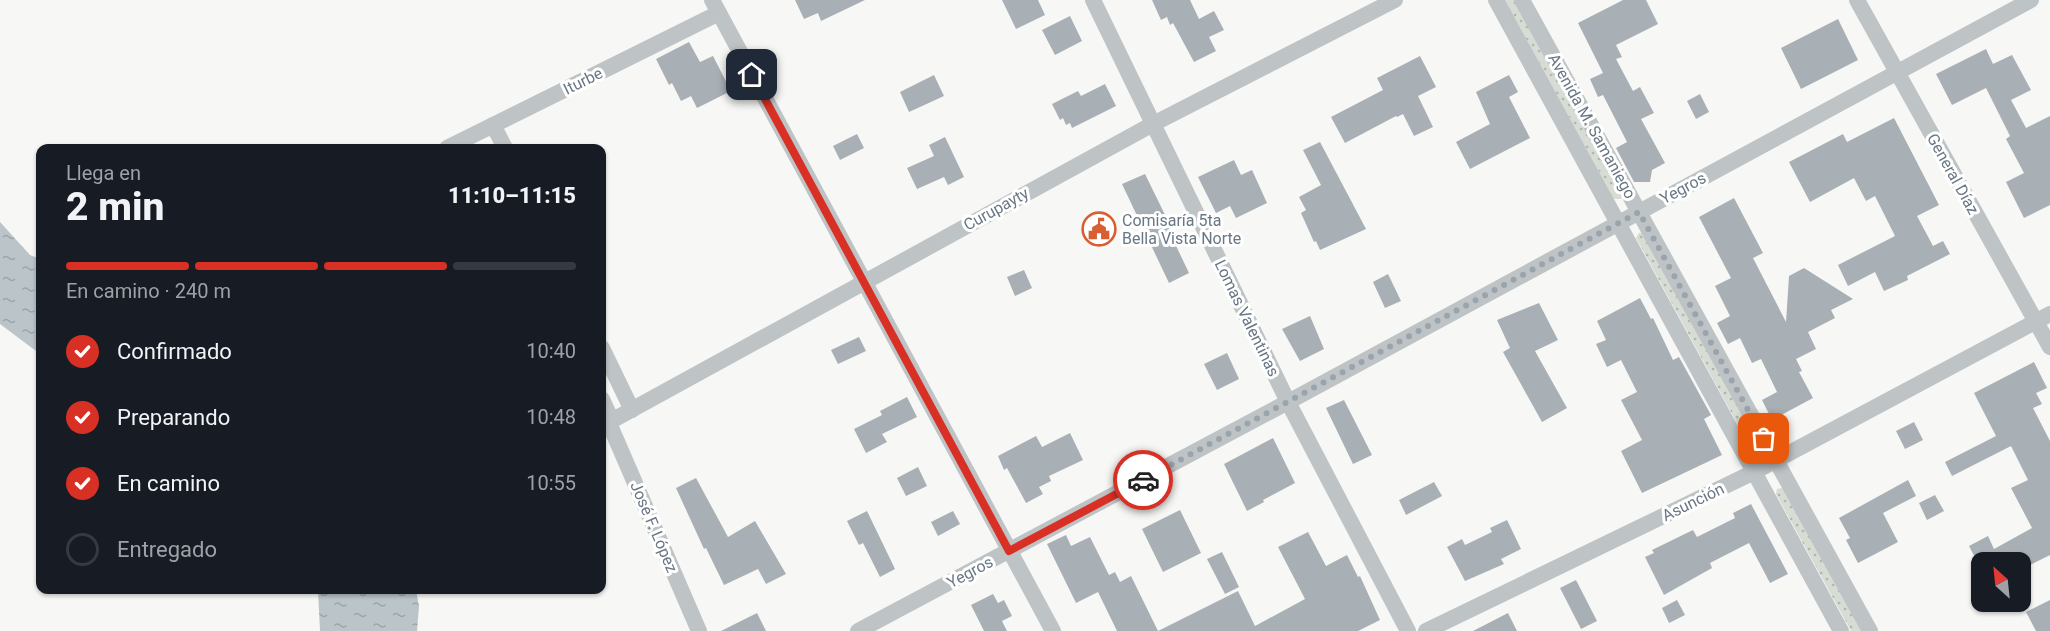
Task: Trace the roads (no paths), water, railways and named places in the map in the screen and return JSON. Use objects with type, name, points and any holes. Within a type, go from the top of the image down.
[{"type":"street","name":"Lomas Valentinas","points":[[1093,0],[1288,402],[1408,631]]},
{"type":"street","name":"Curupayty","points":[[607,423],[1153,124],[1395,0]]},
{"type":"street","name":"Avenida M. Samaniego","points":[[1496,0],[1842,631]]},
{"type":"street","name":"Avenida M. Samaniego","points":[[1522,0],[1870,631]]},
{"type":"street","name":"General Díaz","points":[[1857,0],[1897,73],[2043,317],[2050,347]]},
{"type":"street","name":"Yegros","points":[[858,631],[1288,402],[2031,0]]},
{"type":"street","name":"Iturbe","points":[[476,142],[493,125],[717,4]]},
{"type":"street","points":[[717,4],[1053,631]]},
{"type":"street","points":[[493,125],[503,144]]},
{"type":"street","name":"Asunción","points":[[1426,631],[1754,472],[2043,317]]},
{"type":"street","points":[[606,356],[632,410]]},
{"type":"street","name":"José F. López","points":[[607,423],[699,631]]},
{"type":"water","points":[[0,222],[30,255],[36,257],[36,351],[0,324]]},
{"type":"water","points":[[318,594],[417,594],[419,606],[417,631],[320,631]]},
{"type":"place","name":"Comisaría 5ta Bella Vista Norte","points":[[1099,229]]}]
